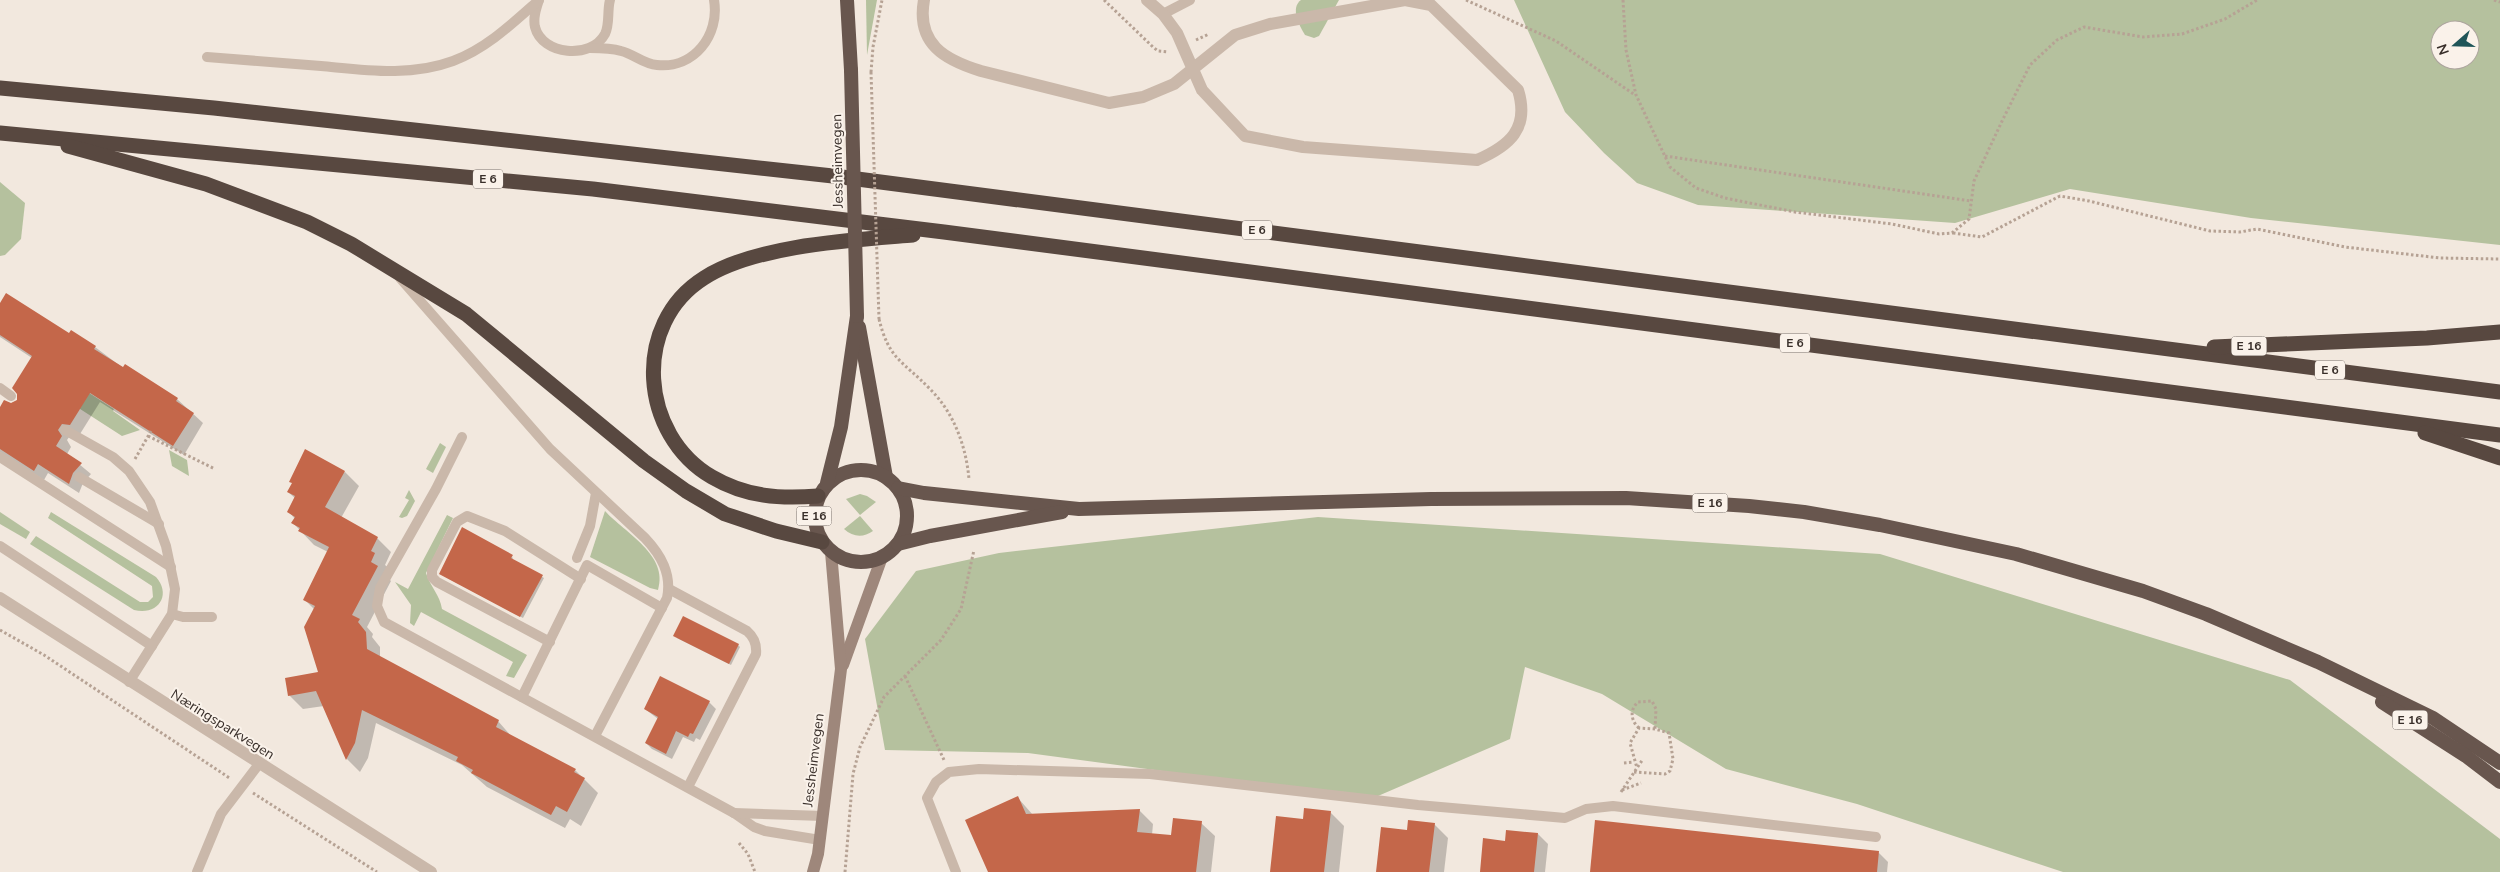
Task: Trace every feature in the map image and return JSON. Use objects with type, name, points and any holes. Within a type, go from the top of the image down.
[{"type":"highway","name":"Jessheimvegen","points":[[849,2],[857,316],[886,477]]},
{"type":"highway","name":"E 6","points":[[0,80],[28,90]]},
{"type":"highway","name":"E 6","points":[[0,88],[214,108],[842,177],[2500,392]]},
{"type":"highway","name":"E 6","points":[[0,133],[594,189],[944,232],[2500,435]]},
{"type":"highway","name":"E 6","points":[[30,135],[206,184],[265,204],[307,222],[390,266],[466,314],[644,462],[686,491],[725,514],[827,547]]},
{"type":"highway","name":"E 6","points":[[818,496],[781,498],[745,492],[711,477],[685,454],[662,419],[652,375],[653,357],[663,322],[675,304],[702,278],[744,258],[834,244],[944,232]]},
{"type":"highway","name":"Jessheimvegen","points":[[827,483],[841,427],[857,316]]},
{"type":"highway","name":"E 16","points":[[2160,348],[2259,346],[2500,332]]},
{"type":"highway","points":[[2373,419],[2428,434],[2500,458]]},
{"type":"highway","name":"E 16","points":[[862,469],[886,477],[898,488],[905,501],[907,516],[905,531],[898,544],[882,557],[870,562],[856,562],[843,559],[827,547],[815,527],[814,512],[818,496],[827,483],[849,470],[862,469]]},
{"type":"highway","name":"E 16","points":[[898,488],[924,493],[1079,509],[1565,497],[1683,501],[1804,512],[1943,537],[2084,573],[2206,614],[2318,662],[2433,718],[2500,762]]},
{"type":"highway","name":"E 16","points":[[898,544],[930,536],[1079,509]]},
{"type":"highway","name":"E 16","points":[[2318,662],[2466,756],[2500,782]]},
{"type":"main road","name":"Jessheimvegen","points":[[827,547],[841,669]]},
{"type":"main road","name":"Jessheimvegen","points":[[813,872],[820,840],[841,669],[882,557]]},
{"type":"main road","name":"Jessheimvegen","points":[[818,854],[819,872]]},
{"type":"street","points":[[924,0],[923,24],[934,47],[953,61],[981,71],[1108,103],[1143,98],[1174,84],[1193,68],[1235,35],[1270,24],[1405,0],[1431,5],[1518,90],[1523,106],[1515,135],[1501,149],[1476,160],[1380,155],[1303,147],[1245,136],[1202,90],[1193,68],[1184,45],[1163,14],[1147,0]]},
{"type":"street","name":"Næringsparkvegen","points":[[0,598],[129,682],[431,872]]},
{"type":"lane","points":[[539,0],[534,20],[537,33],[542,39],[559,48],[581,51],[590,48],[620,50],[640,61],[658,65],[681,62],[701,48],[708,39],[716,18],[714,0]]},
{"type":"lane","points":[[207,57],[380,71],[425,69],[454,61],[473,52],[498,36],[539,0]]},
{"type":"lane","points":[[590,48],[604,35],[608,26],[610,0]]},
{"type":"lane","points":[[1163,14],[1190,0]]},
{"type":"lane","points":[[390,266],[532,429],[654,548],[666,568],[669,589],[662,608],[595,736]]},
{"type":"lane","points":[[0,388],[12,396]]},
{"type":"lane","points":[[64,430],[113,457],[129,471],[150,502],[160,524],[175,589],[172,614],[129,682]]},
{"type":"lane","points":[[462,436],[436,489],[380,588],[377,597],[378,612],[384,622],[688,787],[734,813],[754,827],[765,831],[820,840]]},
{"type":"lane","points":[[0,457],[171,568]]},
{"type":"lane","points":[[79,477],[160,524]]},
{"type":"lane","points":[[577,558],[590,526],[596,493]]},
{"type":"lane","points":[[550,642],[436,582],[432,577],[432,570],[457,522],[467,516],[505,531],[581,579]]},
{"type":"lane","points":[[0,546],[152,646]]},
{"type":"lane","points":[[522,696],[587,565],[662,608]]},
{"type":"lane","points":[[669,589],[747,631],[752,636],[756,648],[756,654],[688,787]]},
{"type":"lane","points":[[172,614],[183,617],[212,617]]},
{"type":"lane","points":[[197,872],[221,814],[259,764]]},
{"type":"lane","points":[[956,872],[926,798],[936,782],[949,772],[979,769],[1150,774],[1418,805],[1565,818],[1586,809],[1613,806],[1876,837]]},
{"type":"lane","points":[[734,813],[823,816]]},
{"type":"path","points":[[882,0],[871,72],[879,319],[886,344],[896,359],[930,389],[950,416],[964,451],[970,479]]},
{"type":"path","points":[[1104,0],[1158,51],[1168,52],[1214,31]]},
{"type":"path","points":[[1466,0],[1556,41],[1636,95]]},
{"type":"path","points":[[1623,0],[1626,50],[1636,95],[1664,156],[1670,167],[1696,188],[1725,198],[1795,212],[1892,224],[1919,231],[1982,236],[2060,196],[2089,201],[2210,230],[2240,232],[2257,229],[2345,247],[2440,258],[2500,259]]},
{"type":"path","points":[[1952,233],[1969,219],[1974,182],[2030,65],[2057,40],[2084,27],[2143,37],[2182,34],[2225,19],[2257,0]]},
{"type":"path","points":[[2494,0],[2500,2]]},
{"type":"path","points":[[1664,156],[1971,201]]},
{"type":"path","points":[[129,471],[151,431]]},
{"type":"path","points":[[148,436],[215,469]]},
{"type":"path","points":[[846,872],[853,774],[860,747],[884,697],[941,640],[961,609],[974,550]]},
{"type":"path","points":[[0,630],[44,655],[377,872]]},
{"type":"path","points":[[905,676],[949,772]]},
{"type":"path","points":[[1638,728],[1634,723],[1632,715],[1635,704],[1641,701],[1652,701],[1656,709],[1655,728]]},
{"type":"path","points":[[1634,772],[1665,774],[1671,770],[1672,758],[1668,733],[1655,728],[1638,728]]},
{"type":"path","points":[[1637,768],[1630,743],[1638,728]]},
{"type":"path","points":[[1613,806],[1643,759]]},
{"type":"path","points":[[1624,763],[1634,762]]},
{"type":"path","points":[[1622,790],[1641,782]]},
{"type":"path","points":[[740,842],[748,854],[754,870],[751,872]]},
{"type":"green space","points":[[866,0],[877,0],[867,55]]},
{"type":"green space","points":[[1301,0],[1339,0],[1319,36],[1314,38],[1305,35],[1300,26],[1296,7]]},
{"type":"green space","points":[[1514,0],[2500,0],[2500,245],[2251,218],[2070,189],[1955,223],[1698,205],[1637,183],[1604,153],[1565,112]]},
{"type":"green space","points":[[0,182],[25,203],[21,239],[5,255],[0,256]]},
{"type":"green space","points":[[86,391],[114,409],[113,411],[140,430],[122,436],[77,407]]},
{"type":"green space","points":[[440,443],[446,447],[433,473],[426,469]]},
{"type":"green space","points":[[169,450],[187,460],[189,476],[172,466]]},
{"type":"green space","points":[[409,490],[415,501],[407,516],[402,518],[399,517],[409,500],[405,498]]},
{"type":"green space","points":[[860,494],[876,502],[860,515],[846,499]]},
{"type":"green space","points":[[605,511],[651,555],[660,577],[658,590],[650,588],[590,557]]},
{"type":"green space","points":[[0,512],[30,532],[26,539],[0,524]]},
{"type":"green space","points":[[51,512],[156,577],[163,591],[160,602],[156,607],[150,610],[134,610],[30,544],[36,536],[140,602],[148,602],[153,597],[152,586],[48,518]]},
{"type":"green space","points":[[447,515],[453,518],[426,573],[428,578],[442,609],[527,655],[514,678],[506,676],[513,662],[421,612],[414,626],[410,623],[411,605],[395,582],[408,589]]},
{"type":"green space","points":[[860,516],[873,531],[866,535],[858,536],[844,529]]},
{"type":"green space","points":[[1318,517],[1880,554],[2290,680],[2500,839],[2500,872],[2063,872],[1857,804],[1726,769],[1602,694],[1525,667],[1510,739],[1371,799],[1028,753],[885,750],[865,639],[916,571],[999,553]]},
{"type":"building","points":[[6,293],[69,333],[71,330],[96,346],[94,349],[123,367],[125,364],[178,398],[176,401],[194,413],[173,446],[90,393],[70,425],[62,424],[58,430],[62,436],[56,446],[82,463],[73,473],[69,484],[38,464],[34,471],[0,449],[0,407],[4,400],[11,403],[17,400],[17,394],[12,388],[32,356],[0,335],[0,303]]},
{"type":"building","points":[[305,449],[345,471],[325,507],[378,537],[371,551],[375,553],[371,562],[378,566],[352,615],[360,619],[358,622],[366,632],[367,649],[499,720],[496,727],[576,769],[574,772],[585,778],[567,812],[556,806],[551,815],[471,773],[473,770],[456,761],[458,757],[362,710],[355,743],[346,760],[316,691],[288,696],[285,678],[318,672],[304,627],[315,606],[303,600],[329,547],[298,531],[300,528],[291,523],[295,517],[287,512],[295,496],[287,492],[292,483],[289,482]]},
{"type":"building","points":[[462,527],[513,555],[511,558],[543,575],[520,617],[439,574]]},
{"type":"building","points":[[683,616],[739,644],[729,664],[673,636]]},
{"type":"building","points":[[660,676],[710,701],[693,734],[690,733],[688,737],[676,731],[666,754],[645,743],[658,717],[644,709]]},
{"type":"building","points":[[1018,796],[1026,814],[1140,809],[1137,832],[1171,835],[1173,818],[1202,821],[1196,872],[988,872],[965,820]]},
{"type":"building","points":[[1304,808],[1331,811],[1324,872],[1270,872],[1276,816],[1303,819]]},
{"type":"building","points":[[1408,820],[1435,823],[1429,872],[1376,872],[1381,827],[1407,830]]},
{"type":"building","points":[[1595,820],[1879,851],[1877,872],[1590,872]]},
{"type":"building","points":[[1506,830],[1538,833],[1534,872],[1480,872],[1483,838],[1505,841]]}]
